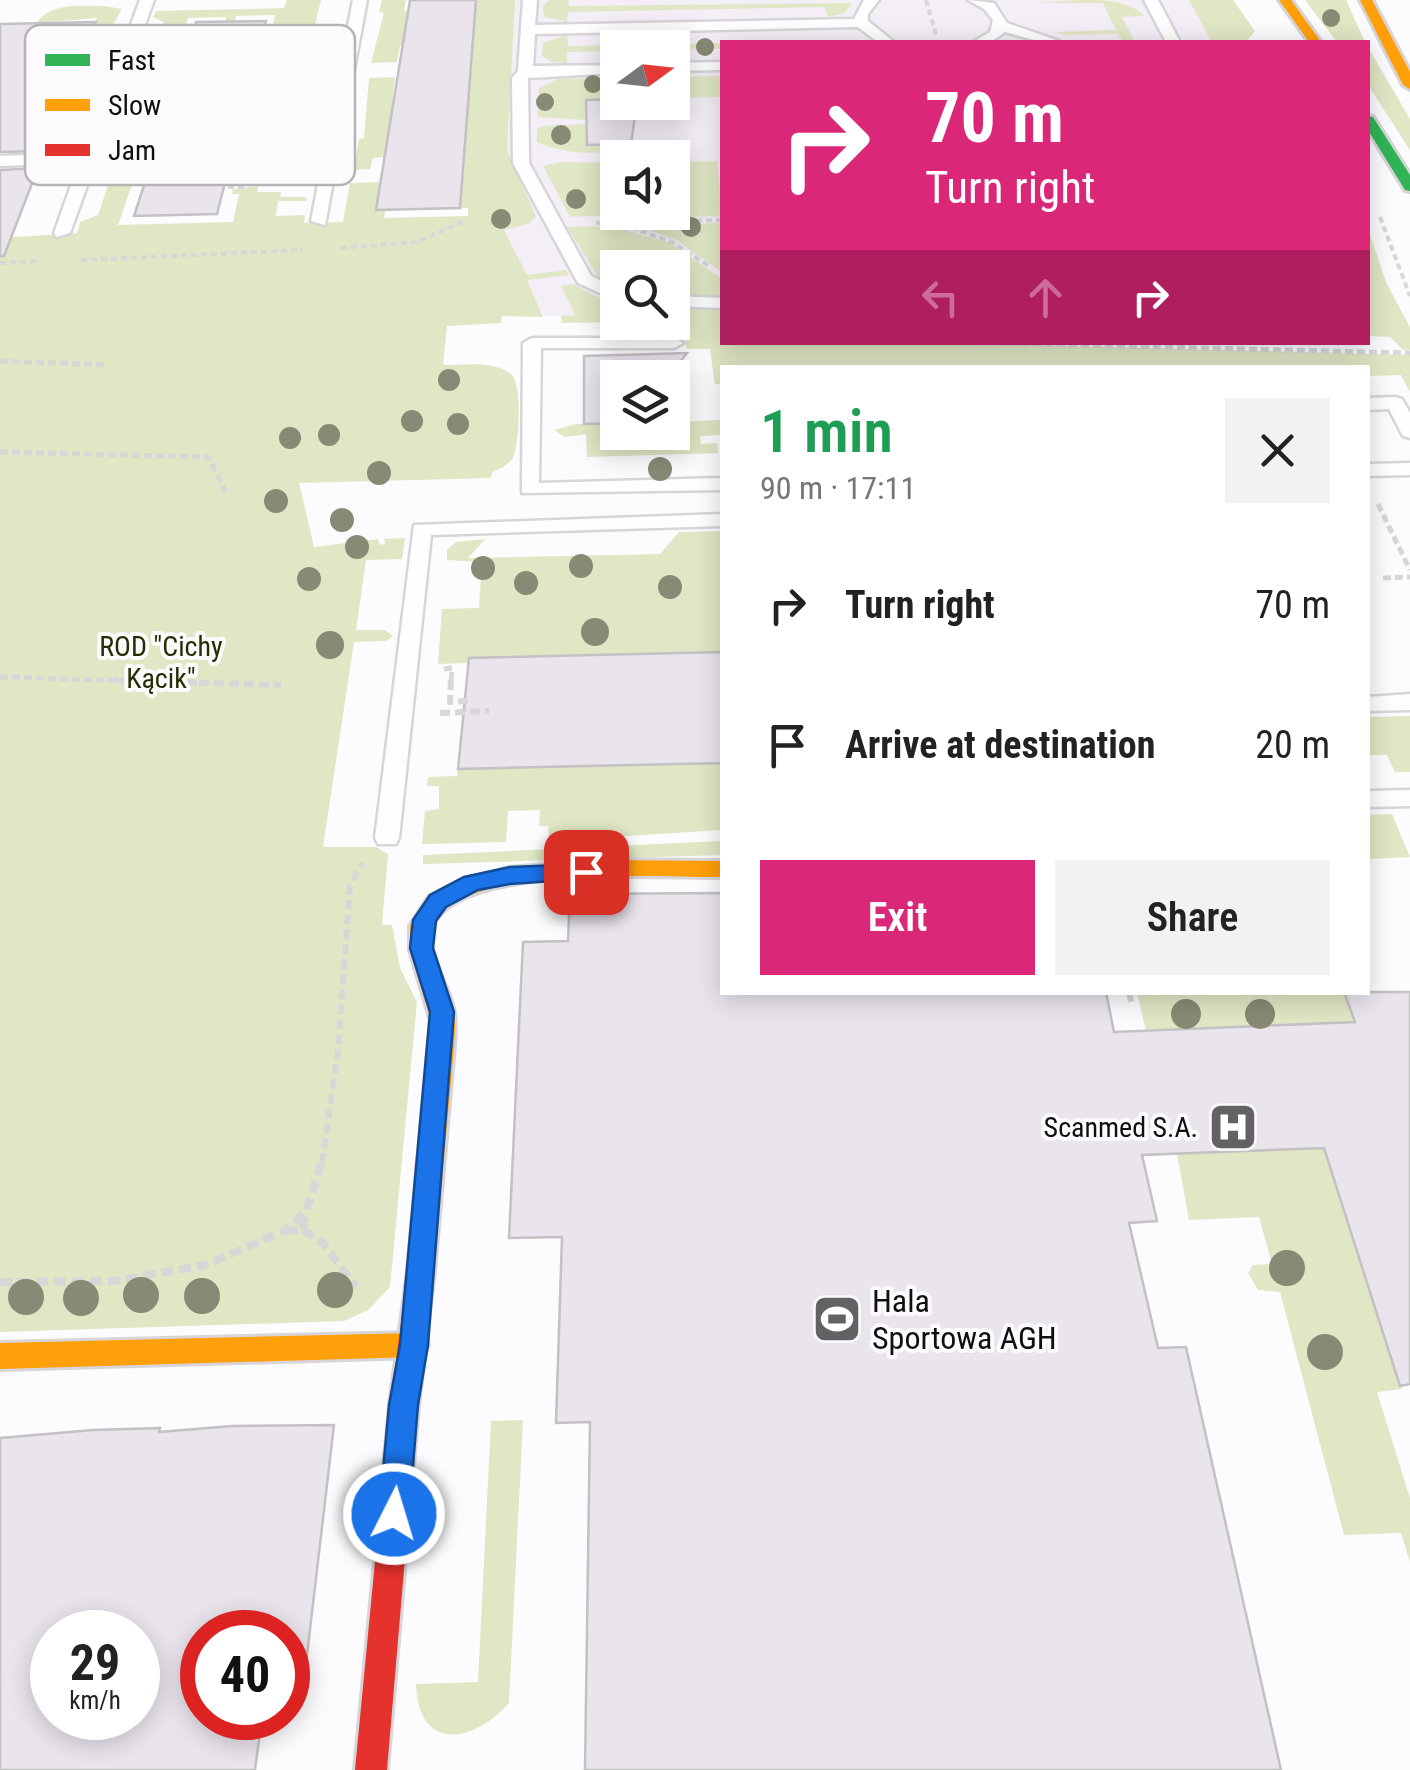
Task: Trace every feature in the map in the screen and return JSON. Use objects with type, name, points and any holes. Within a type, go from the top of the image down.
[{"type":"street","points":[[1284,0],[1314,40]]},
{"type":"street","points":[[1366,0],[1410,84]]},
{"type":"street","points":[[1370,123],[1410,187]]},
{"type":"street","points":[[372,1770],[442,1012],[422,948],[422,929],[430,910],[460,887],[510,876],[720,869]]},
{"type":"street","points":[[0,1356],[414,1345]]},
{"type":"lane","points":[[137,25],[146,0]]},
{"type":"lane","points":[[355,27],[360,0]]},
{"type":"lane","points":[[530,0],[525,70],[520,78],[520,163],[584,279],[600,287]]},
{"type":"lane","points":[[861,23],[862,12],[872,0]]},
{"type":"lane","points":[[979,1],[1002,0]]},
{"type":"lane","points":[[1151,0],[1172,40]]},
{"type":"lane","points":[[979,1],[998,14],[1001,26],[997,34],[984,40]]},
{"type":"lane","points":[[528,30],[861,23],[881,40]]},
{"type":"lane","points":[[1001,26],[1048,40]]},
{"type":"lane","points":[[690,67],[720,66]]},
{"type":"lane","points":[[525,70],[600,68]]},
{"type":"lane","points":[[0,160],[25,159]]},
{"type":"lane","points":[[62,233],[79,185]]},
{"type":"lane","points":[[319,222],[326,185]]},
{"type":"lane","points":[[690,302],[720,303]]},
{"type":"lane","points":[[674,342],[532,343],[529,489],[720,484]]},
{"type":"lane","points":[[1370,404],[1395,403],[1410,432]]},
{"type":"lane","points":[[1370,470],[1410,469]]},
{"type":"lane","points":[[387,838],[422,530],[720,520]]},
{"type":"lane","points":[[1370,704],[1410,702]]},
{"type":"lane","points":[[1370,799],[1410,798]]},
{"type":"path","points":[[926,0],[938,38]]},
{"type":"path","points":[[228,187],[247,185]]},
{"type":"path","points":[[1374,210],[1410,296]]},
{"type":"path","points":[[336,248],[417,242],[466,220]]},
{"type":"path","points":[[690,221],[720,220]]},
{"type":"path","points":[[585,223],[600,223]]},
{"type":"path","points":[[639,230],[674,242],[720,274]]},
{"type":"path","points":[[70,260],[317,249]]},
{"type":"path","points":[[0,262],[52,261]]},
{"type":"path","points":[[1074,345],[1410,353]]},
{"type":"path","points":[[0,362],[106,365]]},
{"type":"path","points":[[0,452],[208,457],[226,492]]},
{"type":"path","points":[[1374,494],[1410,574],[1383,578]]},
{"type":"path","points":[[0,677],[281,685]]},
{"type":"path","points":[[439,713],[489,712]]},
{"type":"path","points":[[0,1282],[114,1281],[205,1265],[284,1231],[303,1230],[325,1153],[338,1051],[350,886],[366,854],[387,838]]},
{"type":"path","points":[[1130,995],[1132,1005]]},
{"type":"shaded area","points":[[497,0],[1200,0],[1223,40],[720,40],[720,334],[690,326],[690,250],[600,250],[600,316],[544,316],[489,220]]},
{"type":"green space","points":[[287,0],[321,0],[315,25],[273,25],[275,15],[236,16],[235,21],[226,21],[226,17],[188,18],[186,25],[163,25],[153,17],[156,11],[284,8]]},
{"type":"green space","name":"ROD \"Cichy Kącik\"","points":[[382,0],[406,0],[404,11],[475,17],[477,0],[515,0],[507,150],[536,217],[528,224],[504,230],[527,275],[566,270],[569,275],[527,280],[543,317],[502,316],[501,323],[447,326],[443,365],[497,367],[515,381],[519,416],[515,452],[508,464],[492,472],[491,478],[299,483],[314,547],[378,539],[380,545],[385,544],[384,539],[405,538],[402,559],[366,560],[356,630],[385,630],[393,636],[386,641],[354,642],[323,847],[376,847],[388,854],[382,925],[392,925],[400,968],[417,1002],[390,1287],[368,1310],[344,1321],[0,1332],[0,238],[77,233],[80,222],[98,215],[108,185],[132,185],[118,225],[233,222],[239,194],[232,194],[233,189],[258,186],[257,192],[306,197],[307,201],[278,201],[276,216],[305,215],[304,223],[343,222],[350,185],[355,183],[389,182],[384,218],[468,216],[468,208],[460,208],[465,129],[388,131],[384,157],[373,158],[370,169],[355,170],[359,139],[364,138],[369,78],[395,77],[391,116],[468,104],[473,38],[400,46],[397,62],[371,63],[384,13],[379,12]]},
{"type":"green space","points":[[549,0],[568,0],[569,6],[852,3],[844,13],[828,17],[825,7],[568,12],[567,22],[544,17],[543,6]]},
{"type":"green space","points":[[1189,0],[1233,0],[1255,31],[1248,40],[1211,40]]},
{"type":"green space","points":[[1305,0],[1346,0],[1364,40],[1335,40]]},
{"type":"green space","points":[[1106,1],[1123,4],[1145,16],[1122,17],[1134,40],[1122,40],[1118,34],[1065,35],[1054,32],[1116,30],[1103,3],[1037,3]]},
{"type":"green space","points":[[77,6],[122,9],[114,25],[95,25],[97,18],[37,23],[50,11]]},
{"type":"green space","points":[[567,35],[568,46],[600,45],[600,51],[567,52],[567,63],[552,62],[542,56],[543,43]]},
{"type":"green space","points":[[720,43],[720,49],[690,49],[690,44]]},
{"type":"green space","points":[[1370,50],[1410,119],[1410,150],[1370,88]]},
{"type":"green space","points":[[25,70],[25,88],[0,78]]},
{"type":"green space","points":[[720,76],[720,97],[690,98],[690,77]]},
{"type":"green space","points":[[600,78],[600,100],[587,100],[586,120],[538,117],[539,88],[558,79]]},
{"type":"green space","points":[[586,124],[588,145],[600,145],[600,152],[558,149],[537,142],[537,129]]},
{"type":"green space","points":[[717,161],[720,216],[690,217],[690,162]]},
{"type":"green space","points":[[560,162],[600,163],[600,216],[570,217],[543,166]]},
{"type":"green space","points":[[720,223],[720,271],[676,240],[649,230],[690,230],[690,224]]},
{"type":"green space","points":[[567,227],[625,230],[670,243],[680,250],[600,250],[600,279]]},
{"type":"green space","points":[[1370,235],[1386,282],[1410,327],[1410,350],[1403,350],[1390,337],[1370,336]]},
{"type":"green space","points":[[690,257],[720,278],[720,297],[690,296]]},
{"type":"green space","points":[[574,284],[600,297],[600,322],[562,323],[561,316],[575,315],[561,286]]},
{"type":"green space","points":[[690,308],[720,309],[720,345],[1037,345],[1410,355],[1410,392],[1401,375],[1370,376],[1370,365],[720,365],[720,384],[715,384],[710,349],[686,349],[686,340],[690,340]]},
{"type":"green space","points":[[720,420],[720,435],[700,436],[701,444],[717,443],[718,453],[587,457],[586,434],[565,437],[554,430],[600,423],[600,450],[690,450],[690,421]]},
{"type":"green space","points":[[720,531],[720,652],[468,658],[467,663],[438,664],[442,609],[479,608],[482,562],[447,560],[447,550],[456,542],[485,539],[468,558],[660,554],[679,532]]},
{"type":"green space","points":[[1410,716],[1410,772],[1395,772],[1387,755],[1370,755],[1370,717]]},
{"type":"green space","points":[[720,763],[720,830],[549,841],[548,826],[539,826],[540,810],[508,811],[506,842],[422,844],[425,811],[439,809],[439,786],[427,786],[428,777],[457,776],[458,769]]},
{"type":"green space","points":[[1392,814],[1410,857],[1370,859],[1370,815]]},
{"type":"green space","points":[[720,841],[720,855],[423,864],[423,855]]},
{"type":"green space","points":[[1137,995],[1345,995],[1364,1049],[1264,1026],[1146,1031]]},
{"type":"green space","points":[[1308,1100],[1402,1389],[1377,1392],[1410,1498],[1410,1562],[1401,1533],[1344,1535],[1280,1292],[1258,1290],[1248,1273],[1253,1265],[1272,1264],[1259,1217],[1189,1220],[1177,1154],[1302,1149]]},
{"type":"green space","points":[[523,1420],[509,1703],[480,1727],[464,1733],[437,1731],[426,1721],[419,1706],[416,1684],[478,1682],[491,1421]]},
{"type":"building","points":[[410,0],[476,0],[460,208],[376,210]]},
{"type":"building","points":[[266,21],[265,25],[195,25]]},
{"type":"building","points":[[96,22],[25,25],[25,151],[0,152],[0,24]]},
{"type":"building","points":[[586,100],[600,100],[600,120],[634,120],[632,140],[600,140],[600,145],[587,145]]},
{"type":"building","points":[[25,169],[25,185],[31,185],[4,256],[0,256],[0,170]]},
{"type":"building","points":[[144,185],[224,185],[217,214],[134,216]]},
{"type":"building","points":[[687,353],[682,360],[600,360],[600,424],[584,424],[584,356]]},
{"type":"building","points":[[720,652],[720,763],[458,769],[469,658]]},
{"type":"building","name":"Hala Sportowa AGH","points":[[720,893],[720,995],[1107,995],[1114,1032],[1355,1022],[1345,995],[1410,992],[1410,1384],[1400,1386],[1324,1148],[1142,1155],[1157,1221],[1129,1223],[1158,1348],[1186,1347],[1281,1770],[585,1770],[590,1422],[556,1423],[562,1237],[509,1238],[523,942],[568,941],[570,894]]},
{"type":"building","points":[[334,1425],[310,1629],[310,1610],[180,1610],[180,1740],[259,1740],[255,1770],[0,1770],[0,1438],[93,1430],[160,1428],[159,1432],[232,1426]]},
{"type":"traffic: fast","points":[[1370,123],[1410,187]]},
{"type":"traffic: slow","points":[[1285,0],[1314,40]]},
{"type":"traffic: slow","points":[[1366,0],[1410,85]]},
{"type":"traffic: slow","points":[[421,1271],[443,1021],[420,938],[421,926],[437,903],[468,886],[556,870],[720,869]]},
{"type":"traffic: slow","points":[[0,1356],[414,1345]]},
{"type":"traffic: jam","points":[[371,1770],[404,1405],[421,1271]]},
{"type":"place","name":"Scanmed S.A.","points":[[1233,1127]]},
{"type":"place","name":"Hala Sportowa AGH","points":[[837,1319]]},
{"type":"route","points":[[394,1514],[414,1345],[442,1012],[422,948],[422,929],[438,901],[460,887],[510,876],[586,872]]}]
